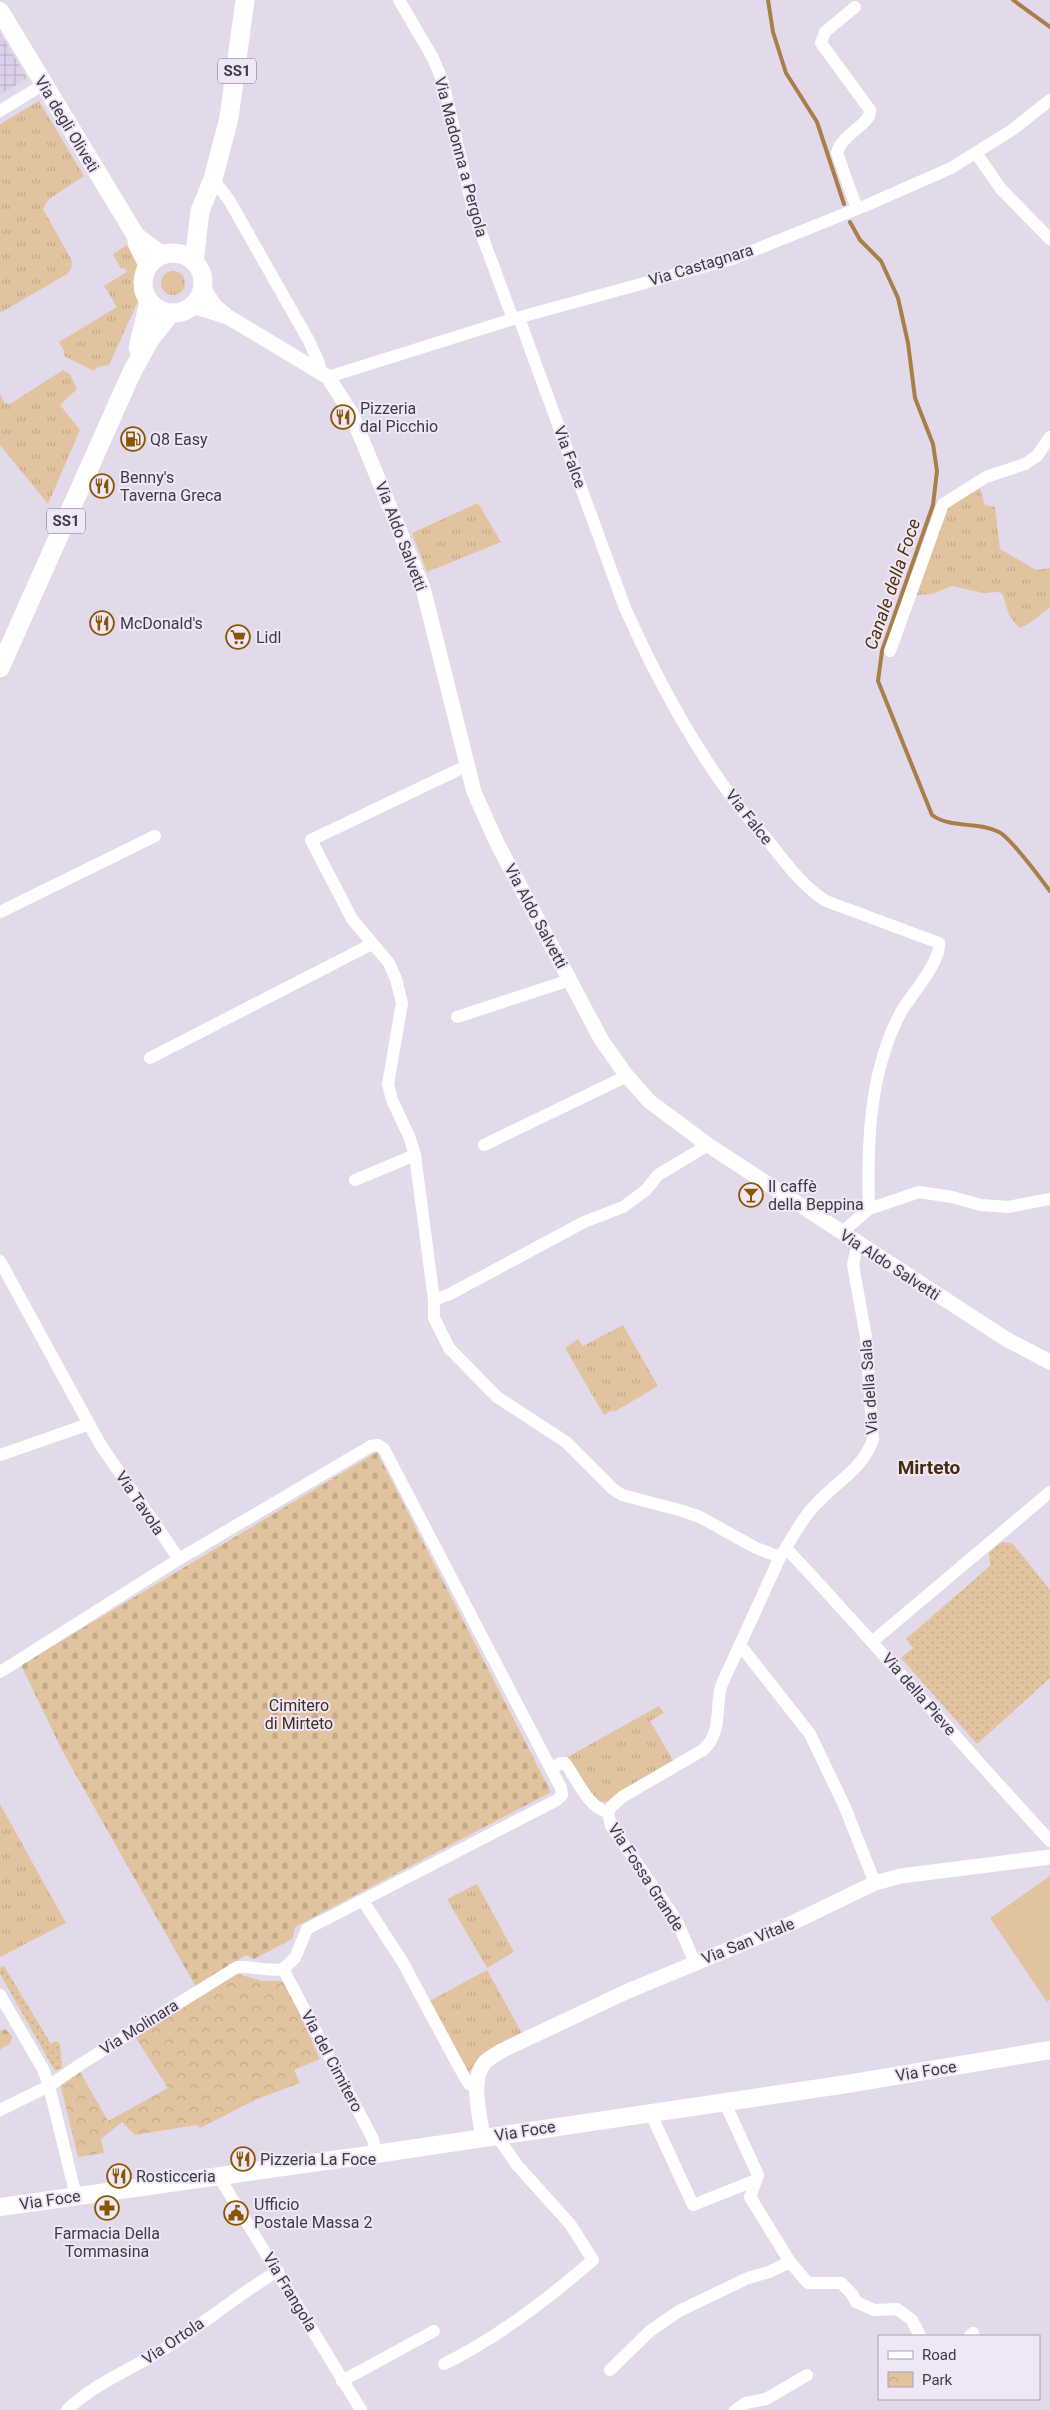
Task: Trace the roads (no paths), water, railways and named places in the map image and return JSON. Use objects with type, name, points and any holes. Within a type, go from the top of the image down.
[{"type":"main road","name":"SS1","points":[[203,288],[200,270],[194,262],[200,211],[213,179],[229,118],[245,0]]},
{"type":"main road","name":"Via degli Oliveti","points":[[0,10],[136,236],[161,258]]},
{"type":"main road","name":"SS1","points":[[131,374],[149,302],[142,284],[200,211]]},
{"type":"main road","points":[[161,258],[180,254],[194,262]]},
{"type":"main road","points":[[149,302],[155,308],[170,314],[186,311],[198,301],[203,288]]},
{"type":"main road","name":"SS1","points":[[0,668],[131,374],[150,339],[170,314]]},
{"type":"main road","name":"Via Foce","points":[[0,2207],[490,2137],[1033,2055],[1050,2050]]},
{"type":"street","name":"Via Madonna a Pergola","points":[[399,0],[433,58],[443,82],[474,214],[516,319]]},
{"type":"street","points":[[855,7],[825,32],[821,43],[870,110],[868,119],[842,140],[837,153],[857,209]]},
{"type":"street","points":[[0,111],[44,84]]},
{"type":"street","name":"Via Castagnara","points":[[324,375],[732,259],[857,209],[951,168],[976,153],[1050,100]]},
{"type":"street","points":[[976,153],[1006,194],[1050,239]]},
{"type":"street","points":[[213,179],[229,200],[309,341],[324,375]]},
{"type":"street","name":"Via Aldo Salvetti","points":[[203,288],[215,306],[228,317],[324,375],[351,414],[362,436],[421,582],[474,792],[492,833],[602,1040],[627,1076],[649,1101],[708,1146],[1006,1339],[1050,1362]]},
{"type":"street","name":"Via Aldo Salvetti","points":[[193,306],[228,317]]},
{"type":"street","name":"Via Falce","points":[[516,319],[622,600],[645,653],[659,682],[729,793],[795,875],[813,893],[826,902],[939,943],[940,950],[901,1013],[888,1041],[878,1074],[869,1146],[868,1209]]},
{"type":"street","points":[[890,650],[943,504],[986,477],[1025,464],[1037,456],[1050,437]]},
{"type":"street","points":[[466,766],[311,840],[352,919],[388,964],[396,979],[402,1003],[388,1084],[392,1100],[409,1136],[415,1156],[434,1300],[434,1318],[449,1348],[497,1397],[566,1442],[612,1489],[622,1495],[683,1510],[756,1548],[783,1553]]},
{"type":"street","points":[[0,912],[156,836]]},
{"type":"street","points":[[150,1058],[372,944]]},
{"type":"street","points":[[457,1017],[570,980]]},
{"type":"street","points":[[484,1144],[627,1076]]},
{"type":"street","points":[[434,1300],[450,1294],[584,1222],[623,1207],[646,1190],[658,1175],[708,1146]]},
{"type":"street","points":[[355,1180],[415,1156]]},
{"type":"street","points":[[841,1233],[868,1209],[919,1192],[952,1197],[981,1205],[1008,1207],[1050,1199]]},
{"type":"street","name":"Via della Sala","points":[[608,1812],[622,1797],[703,1750],[712,1742],[716,1732],[720,1691],[783,1553],[810,1511],[859,1465],[869,1452],[873,1439],[866,1336],[853,1265],[856,1251],[860,1246]]},
{"type":"street","name":"Via Tavola","points":[[0,1261],[100,1444],[179,1559]]},
{"type":"street","points":[[0,1455],[89,1424]]},
{"type":"street","points":[[0,1672],[179,1559],[371,1446],[378,1444],[384,1449],[561,1788],[562,1795],[557,1800],[307,1930],[295,1958],[283,1969]]},
{"type":"street","points":[[872,1640],[1050,1492]]},
{"type":"street","name":"Via della Pieve","points":[[783,1553],[872,1640],[966,1750],[1050,1841]]},
{"type":"street","points":[[740,1645],[810,1734],[844,1805],[876,1883]]},
{"type":"street","name":"Via Fossa Grande","points":[[551,1769],[561,1763],[565,1763],[594,1804],[602,1811],[608,1812],[611,1826],[677,1921],[695,1963]]},
{"type":"street","name":"Via San Vitale","points":[[490,2137],[477,2088],[479,2074],[486,2061],[503,2050],[628,1991],[734,1949],[876,1883],[901,1876],[1050,1856]]},
{"type":"street","points":[[363,1901],[402,1962],[465,2078],[469,2084],[477,2088]]},
{"type":"street","name":"Via Molinara","points":[[0,2110],[49,2086],[237,1967],[250,1966],[269,1971],[283,1969]]},
{"type":"street","name":"Via del Cimitero","points":[[283,1969],[373,2139],[376,2154]]},
{"type":"street","points":[[0,1995],[43,2069],[49,2086],[76,2196]]},
{"type":"street","points":[[724,2101],[758,2174],[750,2196],[790,2262],[808,2283],[841,2284],[852,2294],[856,2302],[874,2310],[897,2309],[912,2320],[920,2335]]},
{"type":"street","points":[[650,2112],[693,2205],[756,2180]]},
{"type":"street","points":[[444,2364],[464,2354],[522,2315],[593,2260],[570,2224],[518,2165],[490,2137]]},
{"type":"street","name":"Via Frangola","points":[[218,2175],[361,2410]]},
{"type":"street","points":[[610,2370],[650,2331],[679,2311],[748,2278],[769,2272],[790,2262]]},
{"type":"street","name":"Via Ortola","points":[[67,2410],[86,2394],[166,2348],[218,2310],[278,2272]]},
{"type":"street","points":[[342,2381],[434,2331]]},
{"type":"street","points":[[735,2410],[746,2403],[766,2399],[807,2375]]},
{"type":"waterway","name":"Canale della Foce","points":[[768,0],[773,32],[786,73],[817,122],[844,204]]},
{"type":"waterway","points":[[1013,0],[1050,27]]},
{"type":"waterway","name":"Canale della Foce","points":[[850,222],[860,240],[881,261],[898,298],[908,343],[915,398],[933,444],[937,471],[933,505],[882,651],[878,681],[932,815],[948,822],[982,827],[999,832],[1018,850],[1050,891]]},
{"type":"place","name":"Pizzeria dal Picchio","points":[[343,417]]},
{"type":"place","name":"Q8 Easy","points":[[133,439]]},
{"type":"place","name":"Benny's Taverna Greca","points":[[102,486]]},
{"type":"place","name":"McDonald's","points":[[102,623]]},
{"type":"place","name":"Lidl","points":[[238,637]]},
{"type":"place","name":"Il caffè della Beppina","points":[[751,1195]]},
{"type":"place","name":"Pizzeria La Foce","points":[[243,2159]]},
{"type":"place","name":"Rosticceria","points":[[119,2176]]},
{"type":"place","name":"Farmacia Della Tommasina","points":[[107,2208]]},
{"type":"place","name":"Ufficio Postale Massa 2","points":[[236,2213]]},
{"type":"district","name":"Mirteto","points":[[929,1467]]},
{"type":"park label","name":"Cimitero di Mirteto","points":[[299,1714]]}]
